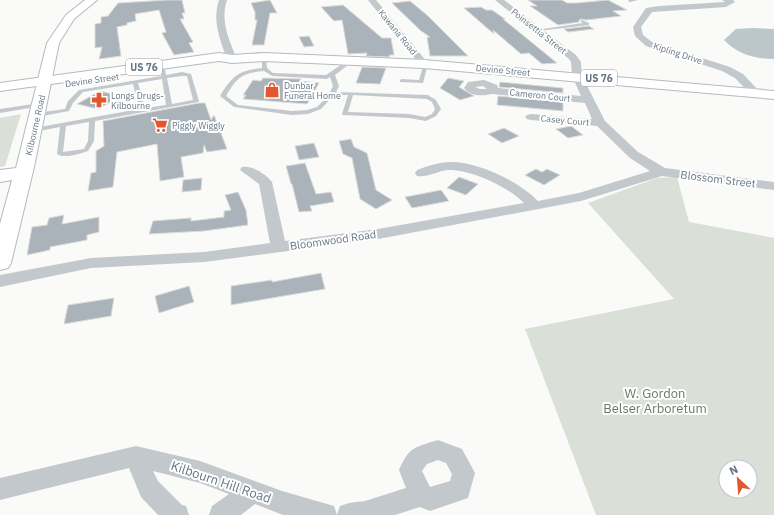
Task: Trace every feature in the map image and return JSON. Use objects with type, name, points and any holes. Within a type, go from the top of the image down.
[{"type":"main road","name":"Kilbourne Road","points":[[0,263],[24,173],[53,42],[70,17],[92,0]]},
{"type":"main road","name":"Devine Street","points":[[0,87],[44,84],[164,70],[222,63],[232,59],[265,63],[350,61],[425,64],[577,76],[774,95]]},
{"type":"main road","name":"Devine Street","points":[[0,93],[44,84]]},
{"type":"main road","points":[[0,176],[24,173]]},
{"type":"street","points":[[223,0],[221,4],[222,33],[232,59]]},
{"type":"street","name":"Kawana Road","points":[[372,0],[425,64]]},
{"type":"street","name":"Poinsettia Street","points":[[499,0],[572,56],[576,62],[577,76],[600,123],[634,154],[662,172]]},
{"type":"street","name":"Kipling Drive","points":[[726,0],[731,2],[726,4],[659,8],[649,10],[637,27],[639,36],[643,41],[659,49],[726,69],[739,76],[755,93]]},
{"type":"street","name":"Cameron Court","points":[[492,91],[588,100]]},
{"type":"street","name":"Casey Court","points":[[531,117],[600,123]]},
{"type":"street","points":[[422,173],[437,167],[454,166],[479,173],[501,182],[521,193],[534,205]]},
{"type":"street","points":[[247,170],[265,182],[279,248]]},
{"type":"street","name":"Blossom Street","points":[[662,172],[774,186]]},
{"type":"street","name":"Bloomwood Road","points":[[0,281],[91,263],[204,257],[378,234],[534,205],[581,198],[662,172]]},
{"type":"street","points":[[136,456],[149,489],[174,514],[177,515]]},
{"type":"street","name":"Kilbourn Hill Road","points":[[0,489],[136,456],[200,472],[282,503],[324,515]]},
{"type":"street","points":[[221,515],[252,492]]},
{"type":"street","points":[[349,515],[365,513],[421,495]]},
{"type":"lane","points":[[630,1],[636,0]]},
{"type":"lane","points":[[538,30],[587,24],[582,21]]},
{"type":"lane","points":[[332,75],[336,86],[332,93],[319,108],[308,112],[292,113],[236,106],[223,96],[237,75],[265,63],[272,74],[327,77],[332,75],[350,61]]},
{"type":"lane","points":[[402,81],[421,82],[425,64]]},
{"type":"lane","points":[[164,70],[169,105]]},
{"type":"lane","points":[[0,111],[37,117],[63,124],[196,101],[189,75],[164,70],[136,83],[115,83],[81,91],[70,102],[67,110],[37,117]]},
{"type":"lane","points":[[136,83],[142,110]]},
{"type":"lane","points":[[332,93],[428,97],[434,101],[438,109],[434,115],[426,119],[409,116],[344,114],[351,94]]},
{"type":"lane","points":[[63,124],[60,154],[69,154],[86,150],[91,140],[92,119]]},
{"type":"green space","points":[[21,114],[5,166],[0,167],[0,118]]},
{"type":"green space","name":"W. Gordon Belser Arboretum","points":[[677,177],[689,222],[774,238],[774,515],[596,515],[525,329],[674,299],[588,203],[657,178]]},
{"type":"shaded area","points":[[736,29],[774,29],[774,59],[747,55],[735,49],[724,40]]},
{"type":"building","points":[[182,0],[185,13],[182,13],[184,19],[180,19],[193,42],[189,43],[194,52],[174,55],[162,33],[166,32],[159,10],[135,14],[136,21],[117,27],[121,56],[99,59],[102,47],[95,48],[95,24],[101,23],[101,17],[108,16],[118,3]]},
{"type":"building","points":[[270,0],[277,13],[270,13],[264,45],[252,45],[257,20],[255,20],[255,12],[251,3]]},
{"type":"building","points":[[528,0],[562,0],[567,3],[576,3],[608,0],[627,10],[613,11],[621,16],[586,20],[581,19],[579,22],[558,25],[530,6],[537,6]]},
{"type":"building","points":[[410,1],[427,15],[468,56],[430,56],[427,37],[430,37],[421,31],[392,3]]},
{"type":"building","points":[[343,5],[382,38],[391,38],[394,55],[390,55],[389,57],[366,56],[367,53],[348,54],[342,20],[334,21],[321,7]]},
{"type":"building","points":[[481,7],[486,10],[492,10],[505,19],[503,19],[557,63],[542,64],[529,53],[521,54],[493,30],[494,34],[464,8]]},
{"type":"building","points":[[589,26],[594,29],[568,32],[564,29]]},
{"type":"building","points":[[309,36],[314,46],[304,47],[299,37]]},
{"type":"building","points":[[362,67],[386,68],[380,84],[356,83]]},
{"type":"building","name":"Dunbar Funeral Home","points":[[263,78],[301,79],[300,81],[319,83],[307,104],[243,99],[246,95],[243,95],[253,80],[261,81]]},
{"type":"building","points":[[448,78],[464,81],[459,87],[474,96],[460,100],[440,88]]},
{"type":"building","points":[[500,82],[563,88],[563,93],[499,87]]},
{"type":"building","name":"Longs Drugs- Kilbourne","points":[[100,91],[121,96],[98,109],[77,104]]},
{"type":"building","points":[[498,96],[563,102],[563,111],[497,105]]},
{"type":"building","points":[[205,103],[211,120],[214,115],[227,149],[207,152],[204,145],[203,153],[181,157],[184,177],[160,181],[157,144],[117,152],[113,187],[88,191],[91,173],[96,172],[96,151],[104,146],[103,121]]},
{"type":"building","points":[[571,126],[583,135],[568,138],[556,129]]},
{"type":"building","points":[[504,128],[519,136],[502,143],[488,134]]},
{"type":"building","points":[[351,139],[354,147],[367,153],[376,190],[392,200],[376,209],[360,199],[352,158],[343,154],[339,141]]},
{"type":"building","points":[[314,143],[319,157],[299,160],[295,146]]},
{"type":"building","points":[[305,163],[316,194],[331,192],[334,202],[310,206],[312,211],[299,212],[286,166]]},
{"type":"building","points":[[536,169],[542,172],[547,169],[560,175],[544,185],[525,175]]},
{"type":"building","points":[[459,177],[478,184],[466,195],[447,188]]},
{"type":"building","points":[[202,178],[201,190],[182,192],[183,180]]},
{"type":"building","points":[[441,190],[449,201],[412,208],[405,197]]},
{"type":"building","points":[[238,192],[246,210],[248,225],[204,231],[149,234],[153,221],[191,218],[191,221],[224,217],[224,211],[231,210],[225,195]]},
{"type":"building","points":[[64,215],[62,224],[99,217],[99,232],[87,235],[87,240],[50,247],[50,250],[27,255],[32,227],[47,225],[49,218]]},
{"type":"building","points":[[321,273],[325,289],[231,305],[231,286],[272,280],[272,282]]},
{"type":"building","points":[[189,286],[194,302],[159,313],[155,296]]},
{"type":"building","points":[[114,298],[111,316],[64,324],[68,305]]},
{"type":"place","name":"Dunbar Funeral Home","points":[[272,90]]},
{"type":"place","name":"Longs Drugs- Kilbourne","points":[[99,100]]},
{"type":"place","name":"Piggly Wiggly","points":[[160,125]]}]
